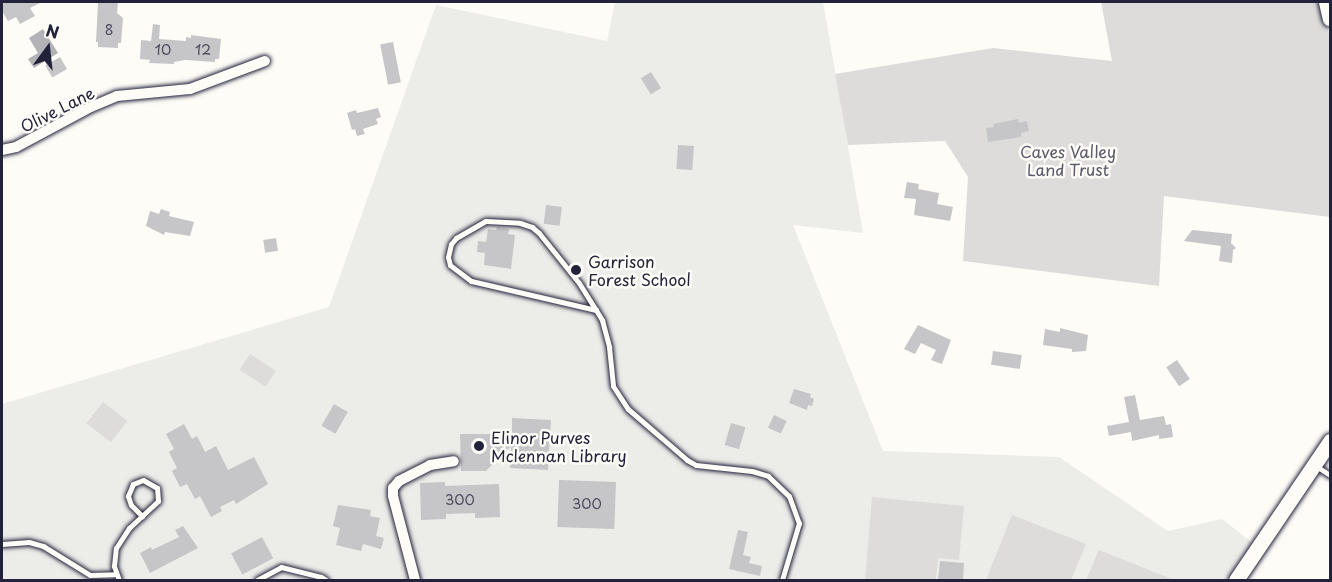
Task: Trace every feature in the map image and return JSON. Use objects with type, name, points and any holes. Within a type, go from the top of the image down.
[{"type":"main road","points":[[1326,2],[1330,19]]},
{"type":"main road","points":[[1236,580],[1330,441]]},
{"type":"street","name":"Olive Lane","points":[[2,150],[16,147],[91,107],[117,96],[190,89],[265,61]]},
{"type":"street","points":[[415,580],[393,496],[393,488],[399,481],[430,465],[454,462]]},
{"type":"lane","points":[[596,310],[471,281],[450,264],[448,257],[451,244],[456,238],[486,221],[520,223],[532,227],[579,283],[596,310],[606,331],[613,387],[628,409],[687,460],[696,465],[752,471],[768,476],[789,496],[799,523],[782,580]]},
{"type":"lane","points":[[1314,465],[1330,475]]},
{"type":"lane","points":[[118,580],[115,574],[116,548],[129,528],[155,507],[159,495],[153,484],[143,480],[133,484],[128,496],[131,505],[142,516]]},
{"type":"lane","points":[[2,544],[29,542],[43,546],[90,575],[115,574]]},
{"type":"lane","points":[[257,580],[281,567],[326,580]]},
{"type":"shaded area","name":"Garrison Forest School","points":[[615,2],[823,2],[863,233],[793,225],[883,451],[1059,457],[1168,531],[1222,519],[1254,544],[1230,580],[2,580],[2,404],[329,307],[436,5],[607,41]]},
{"type":"shaded area","points":[[43,29],[58,53],[34,68],[28,59],[38,53],[29,38]]},
{"type":"green space","name":"Caves Valley Land Trust","points":[[1101,2],[1322,2],[1330,39],[1330,217],[1164,196],[1159,286],[963,261],[968,177],[945,141],[848,145],[835,74],[993,48],[1112,61]]},
{"type":"green space","points":[[250,354],[276,371],[266,387],[240,370]]},
{"type":"green space","points":[[103,402],[127,421],[111,442],[86,423]]},
{"type":"green space","points":[[872,497],[964,506],[959,560],[938,558],[936,580],[865,580]]},
{"type":"green space","points":[[1012,515],[1086,544],[1071,580],[986,580]]},
{"type":"green space","points":[[1099,550],[1172,579],[1086,580]]},
{"type":"building","points":[[42,2],[30,8],[35,16],[20,24],[16,17],[8,21],[2,11],[2,4]]},
{"type":"building","points":[[98,2],[118,2],[117,13],[123,18],[121,43],[118,43],[118,48],[98,47],[98,42],[96,42]]},
{"type":"building","points":[[153,24],[160,25],[159,39],[186,41],[186,37],[191,38],[191,35],[221,39],[219,59],[215,59],[215,62],[185,60],[174,62],[174,64],[149,63],[150,60],[140,59],[141,40],[151,41]]},
{"type":"building","points":[[393,42],[401,82],[388,85],[380,44]]},
{"type":"building","points":[[60,57],[67,69],[52,78],[45,66]]},
{"type":"building","points":[[651,72],[661,88],[651,94],[641,78]]},
{"type":"building","points":[[378,108],[381,117],[376,119],[378,124],[363,129],[365,134],[357,136],[355,129],[352,130],[347,113]]},
{"type":"building","points":[[1018,119],[1019,123],[1027,121],[1029,131],[1021,133],[1021,137],[988,142],[986,128],[994,127],[993,124]]},
{"type":"building","points":[[678,145],[694,146],[692,170],[676,169]]},
{"type":"building","points":[[907,182],[919,184],[918,189],[939,193],[937,204],[953,207],[950,221],[914,215],[916,199],[904,198]]},
{"type":"building","points":[[546,205],[562,207],[560,226],[544,224]]},
{"type":"building","points":[[161,209],[170,212],[169,216],[194,222],[190,236],[165,232],[164,235],[146,226],[150,211],[159,214]]},
{"type":"building","points":[[497,227],[509,229],[508,234],[515,235],[511,269],[484,265],[485,253],[477,252],[478,241],[486,242],[488,229],[496,230]]},
{"type":"building","points":[[1192,230],[1232,234],[1231,243],[1236,248],[1233,250],[1232,263],[1219,261],[1221,246],[1184,241]]},
{"type":"building","points":[[276,238],[278,251],[265,253],[263,240]]},
{"type":"building","points":[[918,325],[951,340],[942,364],[931,360],[936,350],[921,343],[915,354],[904,349]]},
{"type":"building","points":[[1060,328],[1088,335],[1086,351],[1072,352],[1072,349],[1043,345],[1045,329],[1060,332]]},
{"type":"building","points":[[993,351],[1022,355],[1020,369],[991,365]]},
{"type":"building","points":[[1177,360],[1190,379],[1179,386],[1166,367]]},
{"type":"building","points":[[794,389],[811,394],[810,397],[814,399],[812,406],[808,405],[807,410],[789,403]]},
{"type":"building","points":[[1135,395],[1140,420],[1164,416],[1166,425],[1171,424],[1173,437],[1159,439],[1159,435],[1132,441],[1131,432],[1109,436],[1107,426],[1129,422],[1124,397]]},
{"type":"building","points":[[334,404],[348,412],[335,434],[322,426]]},
{"type":"building","points":[[774,415],[787,421],[781,434],[768,428]]},
{"type":"building","points":[[512,418],[551,420],[548,470],[510,468],[511,446],[486,471],[461,471],[460,434],[512,434]]},
{"type":"building","points":[[731,423],[745,427],[739,449],[725,445]]},
{"type":"building","points":[[184,424],[192,439],[197,436],[205,452],[216,446],[228,470],[254,457],[268,484],[236,504],[234,500],[220,507],[222,511],[211,517],[200,496],[195,499],[187,484],[180,487],[172,471],[177,468],[169,452],[174,449],[166,434]]},
{"type":"building","points":[[559,480],[616,482],[614,529],[557,527]]},
{"type":"building","points":[[445,482],[445,486],[499,484],[500,517],[475,518],[475,513],[446,514],[446,519],[421,520],[420,483]]},
{"type":"building","points":[[338,505],[371,510],[370,516],[380,518],[376,536],[384,538],[381,549],[363,544],[361,551],[336,545],[340,528],[333,526]]},
{"type":"building","points":[[183,526],[198,548],[150,573],[140,553],[179,537],[175,530]]},
{"type":"building","points":[[738,530],[748,532],[743,555],[751,557],[749,563],[762,566],[760,576],[729,569]]},
{"type":"building","points":[[262,537],[273,558],[242,575],[231,553]]},
{"type":"building","points":[[940,561],[964,563],[963,580],[938,580]]},
{"type":"place","name":"Garrison Forest School","points":[[576,270]]},
{"type":"place","name":"Elinor Purves Mclennan Library","points":[[479,446]]}]
